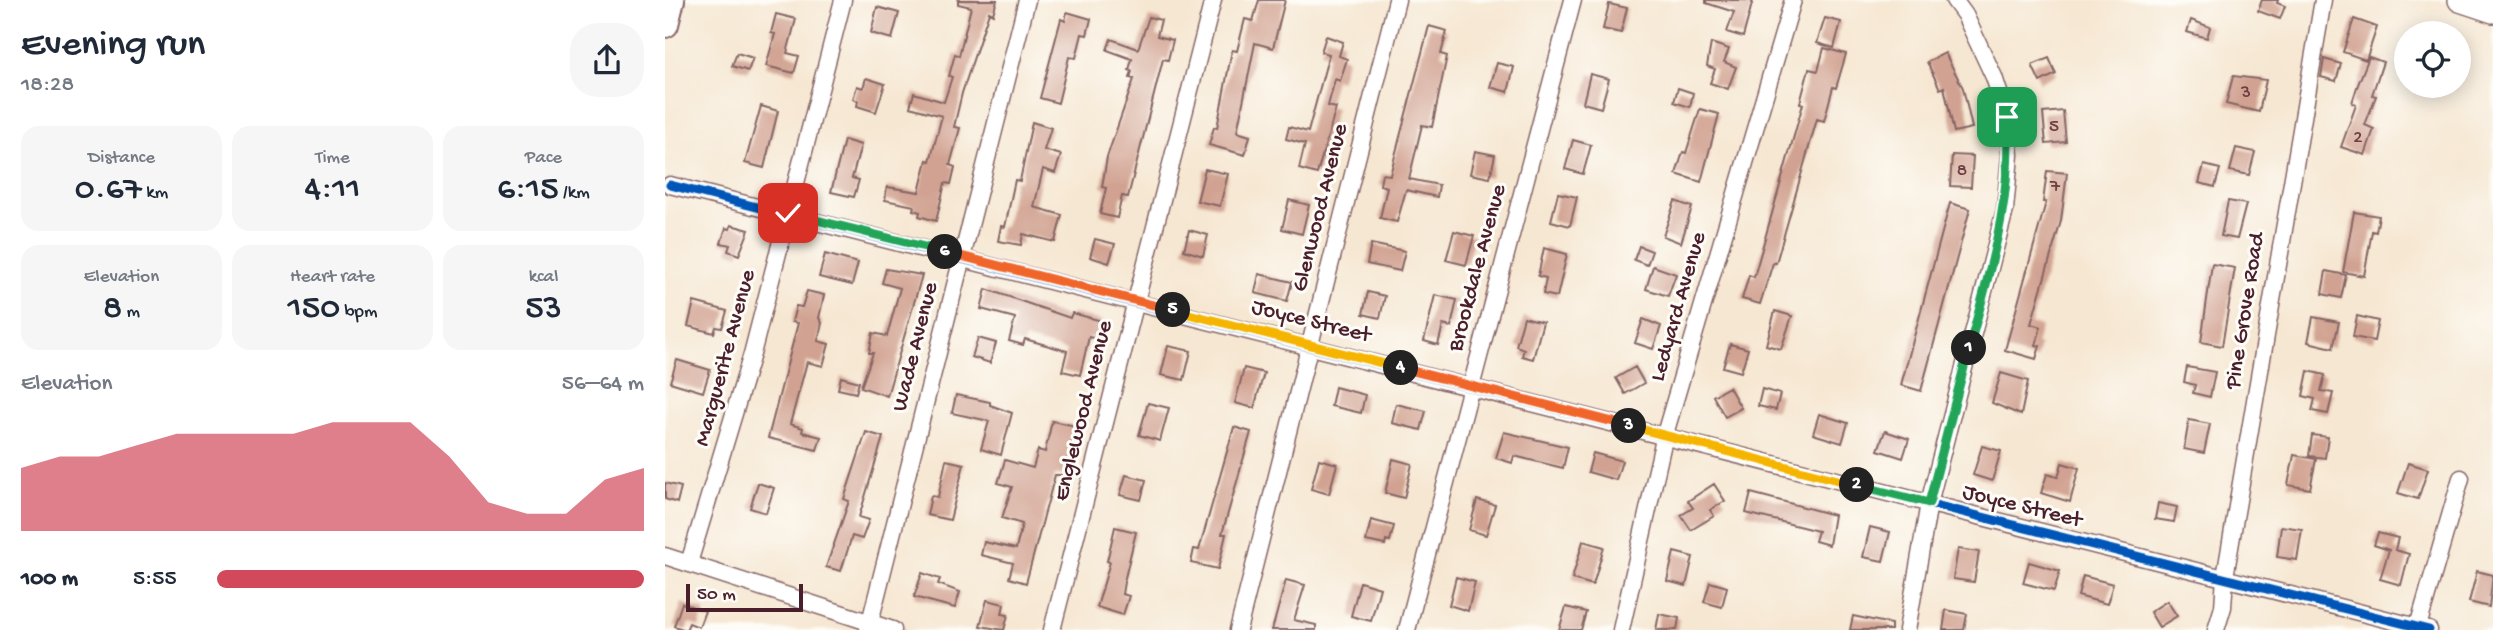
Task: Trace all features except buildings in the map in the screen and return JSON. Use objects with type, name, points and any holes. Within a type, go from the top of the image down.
[{"type":"main road","points":[[665,24],[671,0]]},
{"type":"main road","points":[[2460,0],[2493,11]]},
{"type":"street","name":"Marguerite Avenue","points":[[689,564],[730,431],[843,0]]},
{"type":"street","name":"Wade Avenue","points":[[869,626],[1027,0]]},
{"type":"street","name":"Englewood Avenue","points":[[1052,630],[1213,0]]},
{"type":"street","name":"Glenwood Avenue","points":[[1238,630],[1397,0]]},
{"type":"street","name":"Brookdale Avenue","points":[[1407,630],[1573,0]]},
{"type":"street","name":"Ledyard Avenue","points":[[1621,630],[1665,434],[1793,0]]},
{"type":"street","points":[[1907,630],[1929,503],[2005,210],[2010,155],[2007,117],[1994,77],[1965,15],[1954,0]]},
{"type":"street","name":"Pine Grove Road","points":[[2216,630],[2223,607],[2225,577],[2323,0]]},
{"type":"street","name":"Joyce Street","points":[[670,185],[1665,434],[2422,629]]},
{"type":"street","points":[[2422,629],[2461,478]]},
{"type":"street","points":[[665,556],[869,626],[893,630]]},
{"type":"cycle path","points":[[670,185],[2429,630]]},
{"type":"route","points":[[788,213],[1929,503],[2005,210],[2010,155],[2007,117]]}]
